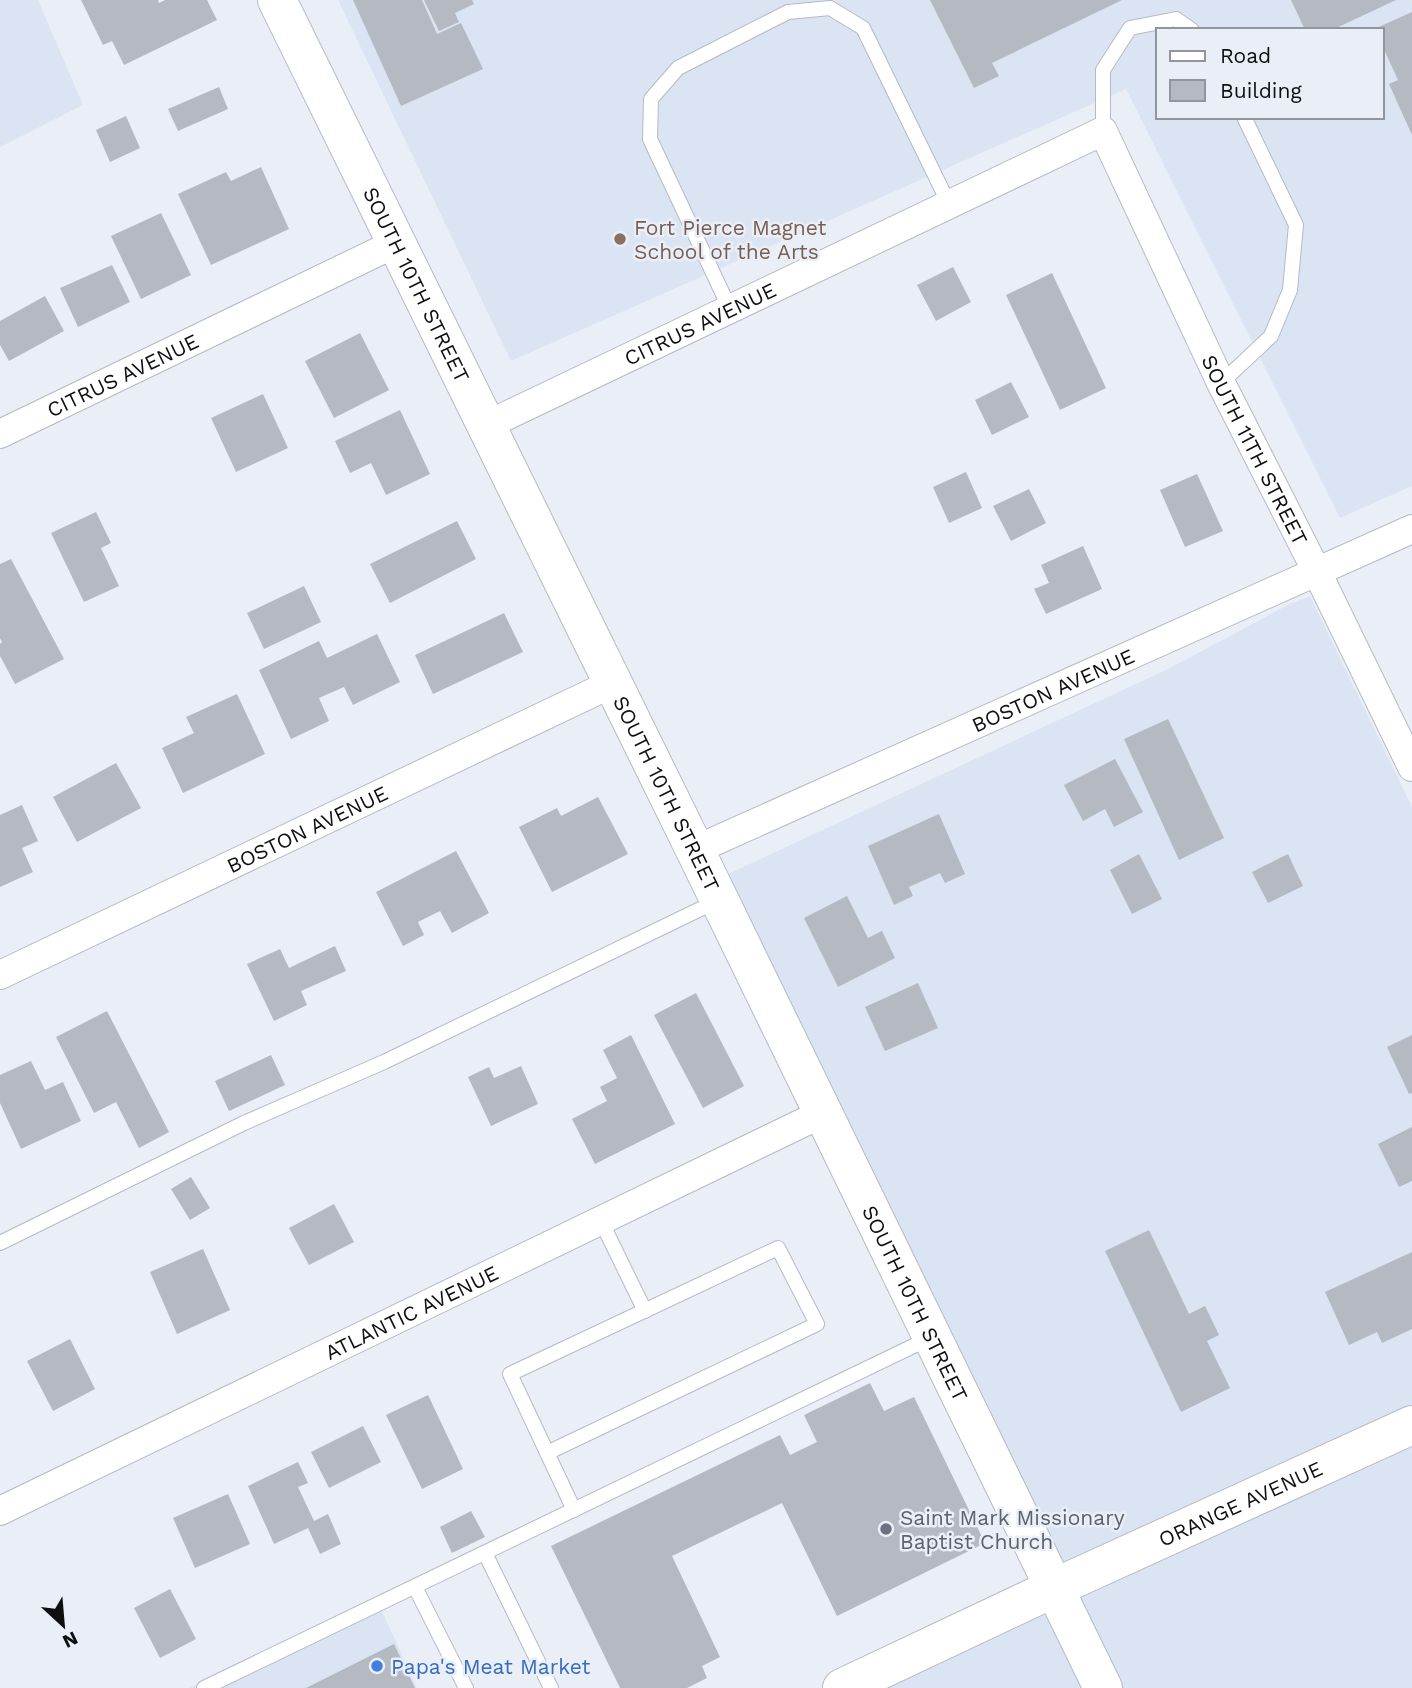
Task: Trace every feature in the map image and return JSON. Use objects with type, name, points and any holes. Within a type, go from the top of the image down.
[{"type":"street","name":"SOUTH 10TH STREET","points":[[277,0],[1103,1688]]},
{"type":"street","name":"CITRUS AVENUE","points":[[485,426],[1102,131]]},
{"type":"street","name":"SOUTH 11TH STREET","points":[[1102,131],[1221,383],[1412,767]]},
{"type":"street","name":"CITRUS AVENUE","points":[[0,433],[396,243]]},
{"type":"street","name":"BOSTON AVENUE","points":[[695,850],[1412,529]]},
{"type":"street","name":"BOSTON AVENUE","points":[[0,975],[613,683]]},
{"type":"street","name":"ATLANTIC AVENUE","points":[[0,1511],[823,1114]]},
{"type":"street","name":"ORANGE AVENUE","points":[[842,1688],[1412,1425]]},
{"type":"lane","points":[[730,309],[650,139],[651,99],[678,68],[788,12],[830,8],[863,28],[949,204]]},
{"type":"lane","points":[[1102,131],[1103,70],[1130,28],[1176,19],[1189,28]]},
{"type":"lane","points":[[1221,383],[1271,337],[1290,290],[1296,225],[1245,119]]},
{"type":"lane","points":[[0,1243],[244,1123],[384,1062],[719,899]]},
{"type":"lane","points":[[601,1221],[645,1311]]},
{"type":"lane","points":[[547,1453],[817,1324],[778,1248],[510,1374],[547,1453],[574,1510]]},
{"type":"lane","points":[[204,1688],[932,1337]]},
{"type":"lane","points":[[485,1553],[551,1688]]},
{"type":"lane","points":[[415,1587],[466,1688]]},
{"type":"shaded area","points":[[0,0],[38,0],[83,105],[0,147]]},
{"type":"shaded area","name":"Fort Pierce Magnet School of the Arts","points":[[338,0],[1412,0],[1412,486],[1340,518],[1126,89],[511,361]]},
{"type":"shaded area","points":[[1310,596],[1412,807],[1412,1404],[1061,1563],[726,875],[1168,669]]},
{"type":"shaded area","points":[[1412,1447],[1412,1688],[1123,1688],[1078,1598]]},
{"type":"shaded area","points":[[407,1596],[381,1609],[417,1688],[189,1688]]},
{"type":"shaded area","points":[[1047,1612],[1084,1688],[887,1688]]},
{"type":"building","points":[[81,0],[158,0],[159,3],[165,0],[207,0],[217,20],[124,65],[112,41],[103,45]]},
{"type":"building","points":[[353,0],[422,0],[437,34],[461,23],[483,69],[401,106]]},
{"type":"building","points":[[424,0],[472,0],[474,4],[455,13],[459,22],[439,31]]},
{"type":"building","points":[[930,0],[1122,0],[992,63],[999,76],[974,88]]},
{"type":"building","points":[[1291,0],[1396,0],[1336,28],[1304,28]]},
{"type":"building","points":[[1412,12],[1412,135],[1389,84],[1398,80],[1384,49],[1384,28],[1376,28]]},
{"type":"building","points":[[219,87],[228,109],[178,131],[168,109]]},
{"type":"building","points":[[126,116],[140,148],[110,162],[96,130]]},
{"type":"building","points":[[261,167],[289,229],[211,265],[178,194],[226,172],[231,181]]},
{"type":"building","points":[[161,213],[191,275],[141,299],[111,236]]},
{"type":"building","points":[[112,265],[130,302],[78,327],[60,288]]},
{"type":"building","points":[[953,267],[971,302],[936,321],[917,285]]},
{"type":"building","points":[[1052,273],[1106,388],[1060,410],[1006,295]]},
{"type":"building","points":[[45,296],[64,331],[9,361],[0,345],[0,321]]},
{"type":"building","points":[[360,333],[389,390],[334,418],[305,361]]},
{"type":"building","points":[[1011,382],[1029,417],[992,435],[975,400]]},
{"type":"building","points":[[263,394],[288,448],[236,472],[211,418]]},
{"type":"building","points":[[400,410],[430,474],[386,495],[371,463],[350,473],[335,441]]},
{"type":"building","points":[[966,472],[982,508],[949,523],[933,487]]},
{"type":"building","points":[[1197,474],[1223,531],[1185,547],[1160,490]]},
{"type":"building","points":[[1029,489],[1046,523],[1011,541],[993,506]]},
{"type":"building","points":[[96,512],[111,543],[101,548],[119,586],[84,602],[51,533]]},
{"type":"building","points":[[457,521],[476,559],[390,603],[370,564]]},
{"type":"building","points":[[1083,546],[1102,589],[1046,614],[1034,589],[1049,583],[1041,565]]},
{"type":"building","points":[[11,559],[64,659],[15,684],[0,656],[0,564]]},
{"type":"building","points":[[304,586],[321,622],[264,649],[247,613]]},
{"type":"building","points":[[504,613],[523,652],[433,694],[415,655]]},
{"type":"building","points":[[377,634],[400,682],[353,705],[344,687],[319,698],[329,721],[291,739],[259,670],[319,641],[327,658]]},
{"type":"building","points":[[237,694],[265,754],[183,793],[162,748],[194,733],[186,717]]},
{"type":"building","points":[[1168,719],[1224,838],[1179,860],[1124,739]]},
{"type":"building","points":[[1115,759],[1143,812],[1114,827],[1105,809],[1083,821],[1064,785]]},
{"type":"building","points":[[116,763],[141,808],[77,842],[53,797]]},
{"type":"building","points":[[598,797],[628,854],[552,892],[519,827],[557,808],[561,816]]},
{"type":"building","points":[[22,805],[38,841],[22,848],[33,872],[0,887],[0,815]]},
{"type":"building","points":[[939,814],[965,874],[945,883],[940,873],[909,887],[913,896],[894,905],[868,846]]},
{"type":"building","points":[[456,851],[489,913],[452,933],[440,911],[418,922],[424,935],[403,946],[376,892]]},
{"type":"building","points":[[1139,854],[1162,899],[1132,914],[1110,870]]},
{"type":"building","points":[[1288,854],[1303,886],[1268,903],[1252,872]]},
{"type":"building","points":[[847,896],[868,938],[882,931],[895,958],[838,987],[804,918]]},
{"type":"building","points":[[335,946],[346,971],[301,991],[307,1005],[274,1021],[247,964],[280,949],[289,968]]},
{"type":"building","points":[[918,983],[938,1028],[885,1051],[865,1007]]},
{"type":"building","points":[[696,993],[744,1086],[703,1108],[654,1015]]},
{"type":"building","points":[[107,1011],[169,1132],[139,1148],[116,1102],[94,1113],[56,1037]]},
{"type":"building","points":[[631,1035],[675,1124],[595,1164],[572,1119],[607,1101],[600,1087],[617,1078],[603,1050]]},
{"type":"building","points":[[1412,1035],[1412,1093],[1409,1094],[1387,1047]]},
{"type":"building","points":[[271,1055],[285,1085],[229,1111],[215,1081]]},
{"type":"building","points":[[31,1061],[45,1090],[63,1082],[81,1121],[21,1149],[0,1103],[0,1075]]},
{"type":"building","points":[[521,1066],[538,1104],[491,1126],[468,1077],[489,1067],[494,1078]]},
{"type":"building","points":[[1412,1127],[1412,1181],[1399,1187],[1378,1144]]},
{"type":"building","points":[[191,1177],[210,1208],[190,1220],[171,1189]]},
{"type":"building","points":[[334,1204],[354,1242],[309,1265],[289,1228]]},
{"type":"building","points":[[1149,1230],[1189,1314],[1205,1306],[1219,1335],[1207,1341],[1230,1388],[1181,1412],[1105,1251]]},
{"type":"building","points":[[203,1249],[230,1310],[177,1334],[150,1272]]},
{"type":"building","points":[[1412,1252],[1412,1329],[1382,1343],[1377,1332],[1349,1345],[1325,1292]]},
{"type":"building","points":[[70,1339],[95,1389],[53,1411],[27,1361]]},
{"type":"building","name":"Saint Mark Missionary Baptist Church","points":[[870,1383],[884,1411],[914,1397],[985,1543],[837,1616],[782,1503],[672,1556],[720,1657],[702,1666],[707,1678],[687,1688],[620,1688],[551,1546],[780,1435],[790,1455],[817,1442],[804,1415]]},
{"type":"building","points":[[428,1395],[463,1469],[422,1489],[386,1415]]},
{"type":"building","points":[[363,1426],[381,1462],[329,1488],[311,1452]]},
{"type":"building","points":[[298,1462],[308,1483],[298,1487],[314,1521],[328,1514],[341,1544],[320,1554],[308,1528],[274,1544],[248,1486]]},
{"type":"building","points":[[228,1494],[250,1544],[195,1568],[173,1518]]},
{"type":"building","points":[[471,1511],[485,1537],[452,1553],[440,1527]]},
{"type":"building","points":[[170,1589],[196,1639],[160,1658],[134,1608]]},
{"type":"building","name":"Papa's Meat Market","points":[[394,1644],[415,1688],[306,1688]]},
{"type":"place","name":"Fort Pierce Magnet School of the Arts","points":[[620,239]]},
{"type":"place","name":"Saint Mark Missionary Baptist Church","points":[[886,1529]]},
{"type":"place","name":"Papa's Meat Market","points":[[377,1666]]}]
